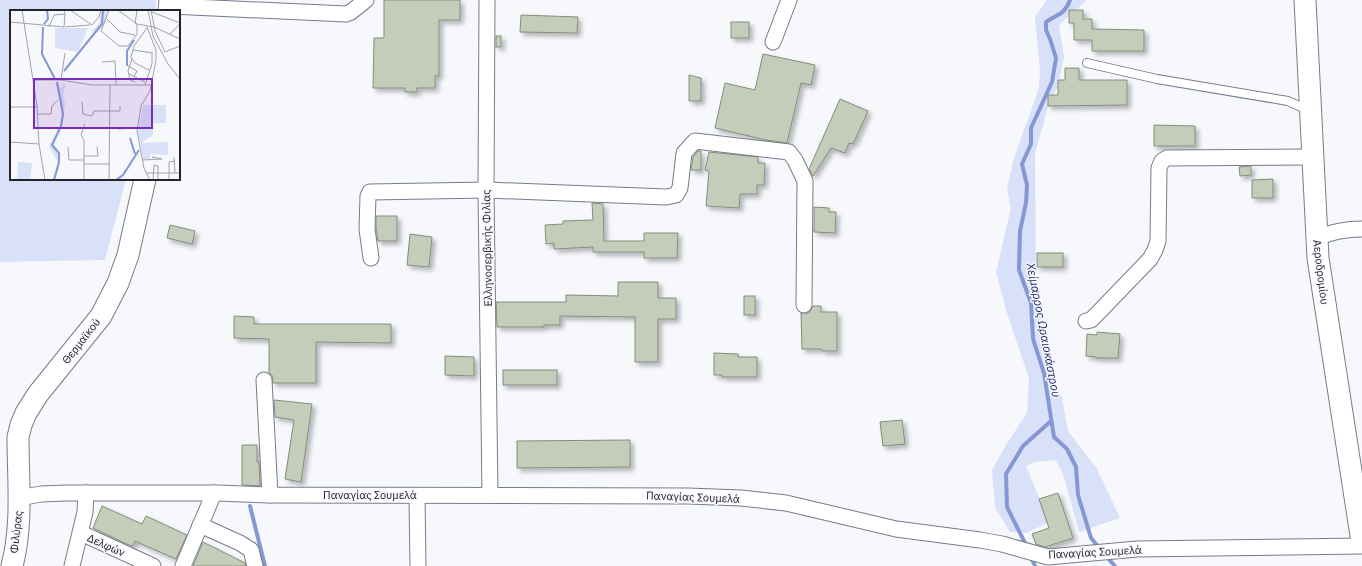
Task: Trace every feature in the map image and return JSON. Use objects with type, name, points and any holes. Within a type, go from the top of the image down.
[{"type":"street","points":[[169,6],[346,14],[351,12],[366,0]]},
{"type":"street","name":"Ελληνοσερβικής Φιλίας","points":[[487,0],[486,190],[490,495]]},
{"type":"street","points":[[773,42],[790,0]]},
{"type":"street","name":"Αεροδρομίου","points":[[1305,0],[1316,238],[1329,333],[1362,542]]},
{"type":"street","points":[[371,258],[369,253],[367,229],[368,196],[370,192],[486,190],[666,197],[676,194],[680,188],[684,153],[695,142],[788,152],[795,160],[804,181],[804,305]]},
{"type":"street","points":[[1086,322],[1097,314],[1150,259],[1156,250],[1158,241],[1159,168],[1162,161],[1167,158],[1313,158]]},
{"type":"street","name":"Θερμαϊκού","points":[[19,498],[18,437],[21,425],[26,413],[38,394],[101,316],[118,283],[128,255],[145,180]]},
{"type":"street","points":[[1316,238],[1350,229],[1362,229]]},
{"type":"street","points":[[264,380],[270,495]]},
{"type":"street","name":"Παναγίας Σουμελά","points":[[19,498],[41,494],[65,493],[214,493],[417,496],[688,496],[766,500],[876,525],[980,540],[1020,549],[1044,559],[1087,553],[1137,549],[1362,546]]},
{"type":"street","points":[[72,566],[81,533],[85,512],[86,493]]},
{"type":"street","points":[[183,566],[214,493]]},
{"type":"street","points":[[417,496],[418,566]]},
{"type":"street","name":"Φιλύρας","points":[[12,566],[17,540],[19,498]]},
{"type":"street","points":[[200,525],[240,543],[251,550],[255,566]]},
{"type":"street","name":"Δελφών","points":[[81,533],[153,566]]},
{"type":"lane","points":[[1087,63],[1157,79],[1288,100],[1311,112]]},
{"type":"shaded area","points":[[0,0],[156,0],[156,10],[10,10],[10,180],[126,180],[105,260],[0,262]]},
{"type":"shaded area","points":[[1047,0],[1087,0],[1059,25],[1064,57],[1058,87],[1050,100],[1035,154],[1036,293],[1049,366],[1062,398],[1068,431],[1097,469],[1120,518],[1079,532],[1064,477],[1056,460],[1035,462],[1026,466],[1049,522],[1027,533],[1010,532],[995,508],[992,470],[1027,413],[1029,378],[1007,313],[996,272],[1011,208],[1007,188],[1014,158],[1039,88],[1040,70],[1035,17]]},
{"type":"building","points":[[384,0],[460,0],[460,20],[439,20],[439,76],[435,76],[435,88],[417,88],[417,92],[405,92],[405,88],[373,88],[374,38],[384,38]]},
{"type":"building","points":[[1069,10],[1083,10],[1083,19],[1092,19],[1092,29],[1144,30],[1144,51],[1092,51],[1092,40],[1074,40],[1074,23],[1069,23]]},
{"type":"building","points":[[521,15],[578,17],[577,33],[520,32]]},
{"type":"building","points":[[731,22],[749,22],[749,38],[731,38]]},
{"type":"building","points":[[496,36],[501,36],[501,47],[496,47]]},
{"type":"building","points":[[763,54],[815,65],[811,85],[801,83],[787,143],[766,140],[715,128],[725,83],[755,90]]},
{"type":"building","points":[[1065,68],[1079,68],[1079,80],[1127,80],[1127,105],[1048,106],[1048,95],[1058,95],[1058,80],[1065,80]]},
{"type":"building","points":[[689,75],[701,78],[701,101],[689,101]]},
{"type":"building","points":[[840,99],[868,111],[853,144],[849,143],[845,153],[831,148],[813,176],[809,169]]},
{"type":"building","points":[[1154,125],[1195,126],[1195,146],[1154,146]]},
{"type":"building","points":[[698,151],[701,151],[701,170],[691,170],[693,157]]},
{"type":"building","points":[[709,152],[758,157],[758,163],[765,163],[764,185],[757,185],[757,194],[740,194],[739,208],[706,206],[709,171],[705,170]]},
{"type":"building","points":[[1251,166],[1251,175],[1240,176],[1239,167]]},
{"type":"building","points":[[1273,179],[1273,198],[1252,198],[1252,180]]},
{"type":"building","points":[[592,203],[603,204],[604,241],[644,241],[644,233],[678,233],[677,258],[644,258],[644,252],[593,252],[593,247],[554,249],[554,243],[546,244],[545,225],[563,224],[563,221],[593,220]]},
{"type":"building","points":[[814,207],[829,208],[829,212],[836,212],[835,233],[814,232]]},
{"type":"building","points":[[376,216],[397,216],[397,241],[378,241]]},
{"type":"building","points":[[170,225],[195,231],[192,244],[167,238]]},
{"type":"building","points":[[410,234],[432,237],[429,267],[407,265]]},
{"type":"building","points":[[1037,253],[1063,253],[1063,267],[1037,267]]},
{"type":"building","points":[[618,282],[658,282],[658,298],[676,298],[676,319],[658,319],[658,362],[635,362],[635,317],[560,316],[560,325],[544,325],[544,327],[497,327],[496,302],[566,302],[566,295],[618,296]]},
{"type":"building","points":[[744,296],[755,296],[755,315],[744,315]]},
{"type":"building","points":[[813,306],[821,306],[821,312],[837,312],[837,351],[802,349],[801,313],[809,313]]},
{"type":"building","points":[[234,316],[254,317],[254,324],[391,324],[391,343],[316,342],[316,383],[273,383],[272,375],[269,373],[269,339],[234,338]]},
{"type":"building","points":[[1097,332],[1120,334],[1118,358],[1096,358],[1086,356],[1087,334],[1097,335]]},
{"type":"building","points":[[714,353],[738,354],[738,357],[757,357],[757,377],[722,377],[722,375],[714,375]]},
{"type":"building","points":[[445,356],[474,357],[474,376],[445,375]]},
{"type":"building","points":[[503,370],[557,370],[557,385],[503,385]]},
{"type":"building","points":[[274,400],[312,404],[301,482],[285,479],[294,420],[275,417]]},
{"type":"building","points":[[902,420],[905,444],[883,446],[880,422]]},
{"type":"building","points":[[630,440],[630,467],[517,468],[517,441]]},
{"type":"building","points":[[242,445],[257,445],[257,462],[259,462],[260,486],[242,485]]},
{"type":"building","points":[[1058,493],[1073,538],[1045,547],[1036,544],[1032,534],[1049,528],[1039,499]]},
{"type":"building","points":[[102,506],[142,524],[146,516],[187,535],[176,559],[135,541],[133,546],[129,545],[93,528]]},
{"type":"building","points":[[203,542],[245,563],[246,566],[193,566]]},
{"type":"waterway","name":"Χείμαρρος Ωραιοκάστρου","points":[[1070,0],[1063,11],[1046,22],[1046,30],[1056,58],[1052,82],[1031,128],[1031,144],[1022,164],[1027,185],[1026,203],[1020,231],[1019,270],[1031,303],[1033,339],[1044,373],[1054,437],[1067,449],[1076,467],[1078,495],[1091,538],[1100,549]]},
{"type":"waterway","name":"Χείμαρρος Ωραιοκάστρου","points":[[1027,547],[1007,507],[1006,474],[1023,446],[1051,421]]},
{"type":"waterway","points":[[250,506],[265,566]]},
{"type":"waterway","name":"Χείμαρρος Ωραιοκάστρου","points":[[1030,555],[1035,566]]},
{"type":"waterway","name":"Χείμαρρος Ωραιοκάστρου","points":[[1106,556],[1115,566]]}]
